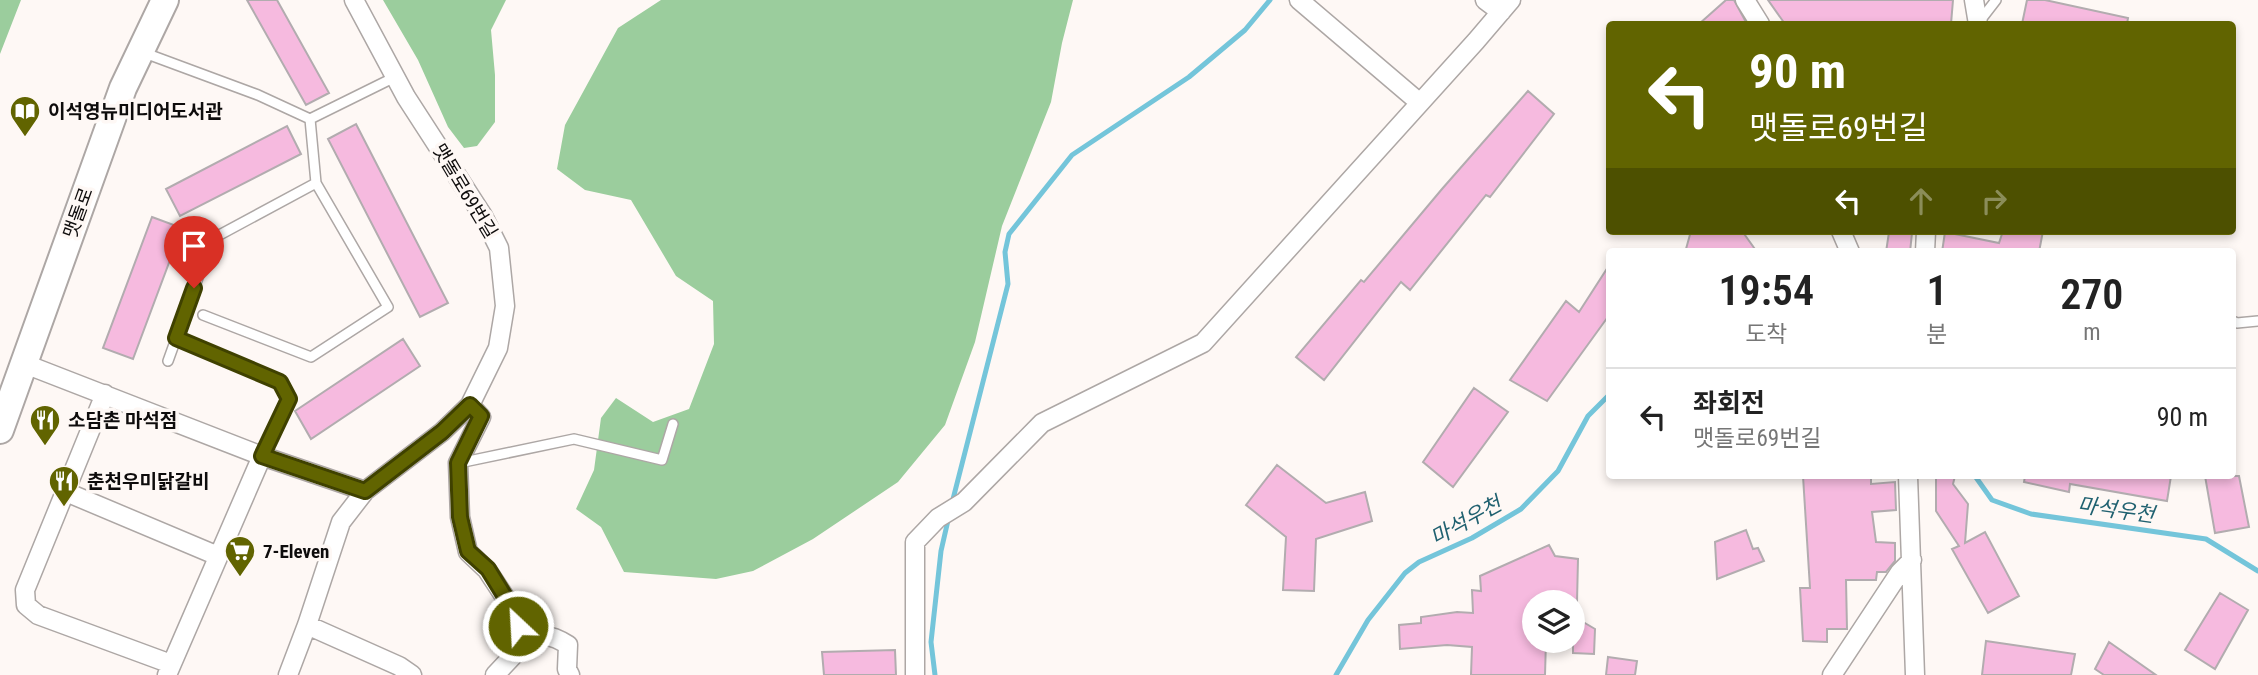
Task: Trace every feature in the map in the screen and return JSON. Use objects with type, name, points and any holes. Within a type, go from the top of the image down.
[{"type":"street","name":"맷돌로","points":[[0,430],[123,88],[165,0]]},
{"type":"street","name":"맷돌로69번길","points":[[288,675],[341,522],[365,491],[442,432],[470,405],[498,348],[505,306],[499,248],[484,215],[395,78],[354,0]]},
{"type":"street","points":[[1299,0],[1420,103]]},
{"type":"street","points":[[915,675],[915,542],[938,518],[964,502],[1042,423],[1203,343],[1506,6],[1485,0]]},
{"type":"street","points":[[1745,0],[1758,21]]},
{"type":"street","points":[[1974,0],[1978,21]]},
{"type":"street","points":[[25,364],[262,456],[365,491]]},
{"type":"street","points":[[105,394],[24,590],[26,605],[38,615],[169,669],[262,456]]},
{"type":"street","points":[[470,405],[481,416],[458,463],[460,517],[468,551],[488,569],[512,608],[524,643]]},
{"type":"street","points":[[1908,479],[1915,675]]},
{"type":"street","points":[[66,492],[218,556]]},
{"type":"street","points":[[1832,675],[1900,572],[1912,560]]},
{"type":"street","points":[[307,625],[399,666],[412,675]]},
{"type":"street","points":[[495,675],[524,643],[540,635],[558,639],[568,645],[567,669],[570,675]]},
{"type":"lane","points":[[1980,21],[1996,0]]},
{"type":"lane","points":[[141,51],[258,95],[310,119]]},
{"type":"lane","points":[[310,119],[395,78]]},
{"type":"lane","points":[[203,315],[311,357],[388,307],[316,183],[310,119]]},
{"type":"lane","points":[[168,361],[212,239],[316,183]]},
{"type":"lane","points":[[2236,321],[2258,321]]},
{"type":"lane","points":[[176,338],[280,382],[289,399],[262,456]]},
{"type":"lane","points":[[458,463],[574,439],[662,460],[673,424]]},
{"type":"green space","points":[[0,0],[21,0],[0,54]]},
{"type":"green space","points":[[383,0],[506,0],[491,30],[495,122],[477,146],[464,148],[448,127],[418,60]]},
{"type":"green space","points":[[661,0],[1073,0],[1051,102],[1002,226],[975,342],[945,425],[898,482],[813,539],[753,571],[716,579],[624,572],[601,527],[576,509],[594,470],[601,418],[616,398],[653,422],[689,409],[714,344],[713,301],[676,276],[631,200],[585,190],[557,169],[565,125],[618,28]]},
{"type":"building","points":[[247,0],[277,0],[329,93],[306,105]]},
{"type":"building","points":[[1726,0],[1734,0],[1745,21],[1702,21]]},
{"type":"building","points":[[1768,0],[1953,0],[1951,21],[1783,21]]},
{"type":"building","points":[[2027,0],[2045,0],[2128,18],[2128,21],[2023,21]]},
{"type":"building","points":[[1528,91],[1554,114],[1490,197],[1486,195],[1410,290],[1401,282],[1324,380],[1296,357]]},
{"type":"building","points":[[356,124],[448,303],[420,317],[328,139]]},
{"type":"building","points":[[287,126],[301,154],[180,216],[166,189]]},
{"type":"building","points":[[152,217],[182,228],[133,359],[103,348]]},
{"type":"building","points":[[1690,235],[1745,235],[1754,248],[1686,248]]},
{"type":"building","points":[[1889,235],[1912,235],[1910,248],[1887,248]]},
{"type":"building","points":[[1945,235],[1960,235],[1999,243],[2002,235],[2042,235],[2040,248],[1943,248]]},
{"type":"building","points":[[1606,270],[1606,320],[1547,401],[1510,380],[1566,301],[1579,312]]},
{"type":"building","points":[[403,339],[420,366],[311,439],[295,411]]},
{"type":"building","points":[[1474,388],[1508,412],[1453,487],[1423,462]]},
{"type":"building","points":[[1277,465],[1326,503],[1365,492],[1372,521],[1316,539],[1314,591],[1283,590],[1286,537],[1246,505]]},
{"type":"building","points":[[2236,476],[2239,476],[2249,527],[2215,533],[2206,479],[2236,479]]},
{"type":"building","points":[[1803,479],[1871,479],[1871,484],[1895,482],[1896,510],[1872,512],[1876,542],[1895,543],[1895,561],[1886,572],[1877,572],[1876,580],[1846,580],[1847,629],[1827,629],[1827,642],[1803,641],[1800,588],[1810,588]]},
{"type":"building","points":[[1936,479],[1954,479],[1953,484],[1968,504],[1965,543],[1985,532],[2019,596],[1988,613],[1952,549],[1959,546],[1936,511]]},
{"type":"building","points":[[2024,479],[2171,479],[2167,501],[2070,484],[2069,492],[2024,482]]},
{"type":"building","points":[[1746,530],[1753,549],[1758,548],[1764,561],[1717,579],[1715,542]]},
{"type":"building","points":[[1549,545],[1555,556],[1578,559],[1577,590],[1522,590],[1522,653],[1546,653],[1545,675],[1471,675],[1472,647],[1447,645],[1400,649],[1399,625],[1421,623],[1421,617],[1457,612],[1473,613],[1472,590],[1481,591],[1480,576]]},
{"type":"building","points":[[2220,593],[2248,610],[2215,669],[2185,650]]},
{"type":"building","points":[[1585,623],[1595,629],[1594,654],[1573,653],[1585,653]]},
{"type":"building","points":[[1986,641],[2075,654],[2071,675],[1982,675]]},
{"type":"building","points":[[2109,642],[2156,675],[2104,675],[2095,669]]},
{"type":"building","points":[[895,650],[896,675],[824,675],[822,652]]},
{"type":"building","points":[[1608,657],[1637,661],[1635,675],[1606,675]]},
{"type":"waterway","points":[[952,503],[1008,284],[1005,252],[1009,234],[1072,155],[1189,77],[1245,30],[1270,0]]},
{"type":"waterway","name":"마석우천","points":[[1336,675],[1368,620],[1405,573],[1419,562],[1472,538],[1521,509],[1558,471],[1588,416],[1606,398]]},
{"type":"waterway","name":"마석우천","points":[[1977,479],[1992,500],[2031,514],[2206,539],[2258,571]]},
{"type":"waterway","points":[[935,675],[931,642],[941,551],[949,516]]},
{"type":"place","name":"이석영뉴미디어도서관","points":[[25,138]]},
{"type":"place","name":"소담촌 마석점","points":[[45,447]]},
{"type":"place","name":"춘천우미닭갈비","points":[[64,508]]},
{"type":"place","name":"7-Eleven","points":[[240,578]]},
{"type":"route","points":[[194,288],[176,338],[280,382],[289,399],[262,456],[365,491],[442,432],[470,405],[481,416],[458,463],[460,517],[468,551],[488,569],[512,608],[518,626]]}]
